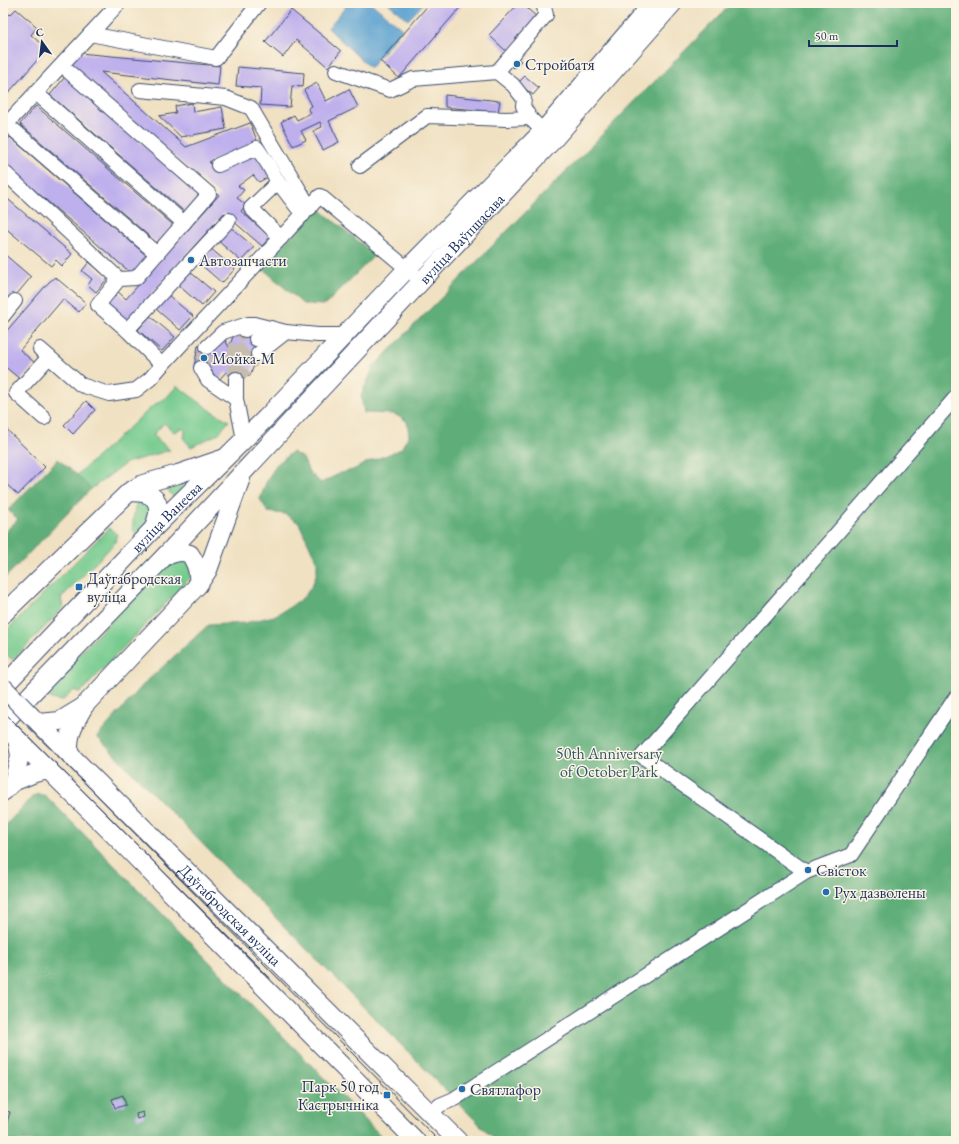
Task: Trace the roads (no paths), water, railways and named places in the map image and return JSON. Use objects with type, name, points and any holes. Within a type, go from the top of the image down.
[{"type":"main road","name":"вуліца Ваўпшасава","points":[[266,418],[407,269],[549,135],[653,3]]},
{"type":"main road","name":"вуліца Ваўпшасава","points":[[244,470],[422,281],[549,135],[673,3]]},
{"type":"main road","name":"вуліца Ванеева","points":[[3,687],[154,528],[266,418]]},
{"type":"main road","points":[[3,614],[129,492],[143,484],[178,474],[226,457]]},
{"type":"main road","name":"вуліца Ванеева","points":[[3,724],[165,556],[244,470]]},
{"type":"main road","points":[[36,720],[60,721],[83,707],[198,584],[208,570],[244,470]]},
{"type":"main road","points":[[129,492],[140,492],[150,495],[155,499],[159,510],[154,528]]},
{"type":"main road","points":[[165,556],[177,552],[190,554],[199,574],[198,584]]},
{"type":"main road","name":"Даўгабродская вуліца","points":[[3,687],[458,1141]]},
{"type":"main road","points":[[68,753],[68,741],[83,707]]},
{"type":"main road","name":"Даўгабродская вуліца","points":[[3,724],[114,834],[416,1141]]},
{"type":"main road","points":[[8,787],[20,756],[18,740]]},
{"type":"main road","points":[[8,787],[35,773],[49,770]]},
{"type":"lane","points":[[119,3],[36,93],[9,130],[157,254]]},
{"type":"lane","points":[[90,34],[216,58],[260,3]]},
{"type":"lane","points":[[497,72],[546,16],[543,3]]},
{"type":"lane","points":[[69,72],[209,194],[136,278],[120,279],[98,305],[127,330],[162,365]]},
{"type":"lane","points":[[336,72],[390,90],[413,79],[497,72],[513,85],[524,99],[523,106],[530,118],[549,135]]},
{"type":"lane","points":[[140,90],[226,98],[251,108],[306,211]]},
{"type":"lane","points":[[36,93],[184,223]]},
{"type":"lane","points":[[360,166],[427,116],[506,119],[530,118]]},
{"type":"lane","points":[[218,165],[257,148],[278,182],[306,211]]},
{"type":"lane","points":[[3,171],[120,279]]},
{"type":"lane","points":[[278,182],[251,208],[281,238]]},
{"type":"lane","points":[[44,418],[16,393],[44,353],[81,385],[109,394],[136,390],[150,379],[320,196],[422,281]]},
{"type":"lane","points":[[127,330],[229,220]]},
{"type":"lane","points":[[3,316],[15,301]]},
{"type":"lane","points":[[207,348],[223,332],[248,324],[251,331],[270,328],[286,332],[318,335],[344,335]]},
{"type":"lane","points":[[258,354],[286,332]]},
{"type":"lane","points":[[201,368],[208,380],[236,399]]},
{"type":"lane","points":[[236,379],[236,399],[244,440]]},
{"type":"lane","points":[[806,872],[642,756],[956,397]]},
{"type":"lane","points":[[430,1114],[440,1105],[454,1099],[806,872],[851,855],[956,697]]},
{"type":"water","points":[[349,3],[371,3],[402,29],[370,68],[328,28]]},
{"type":"water","points":[[388,3],[424,3],[408,20]]},
{"type":"tunnel","points":[[236,379],[235,357],[237,335],[245,330]]},
{"type":"tunnel","points":[[235,357],[256,339]]},
{"type":"tunnel","points":[[201,368],[207,347]]},
{"type":"tunnel","points":[[236,379],[258,354]]},
{"type":"tram line","points":[[3,700],[439,1141]]},
{"type":"tram line","points":[[3,711],[270,978]]},
{"type":"place","name":"Стройбатя","points":[[517,64]]},
{"type":"place","name":"Автозапчасти","points":[[191,260]]},
{"type":"place","name":"Мойка-М","points":[[204,358]]},
{"type":"place","name":"Даўгабродская вуліца","points":[[79,587]]},
{"type":"place","name":"Свісток","points":[[808,870]]},
{"type":"place","name":"Рух дазволены","points":[[826,892]]},
{"type":"place","name":"Святлафор","points":[[462,1089]]},
{"type":"place","name":"Парк 50 год Кастрычніка","points":[[387,1095]]},
{"type":"park label","name":"50th Anniversary of October Park","points":[[609,762]]}]
